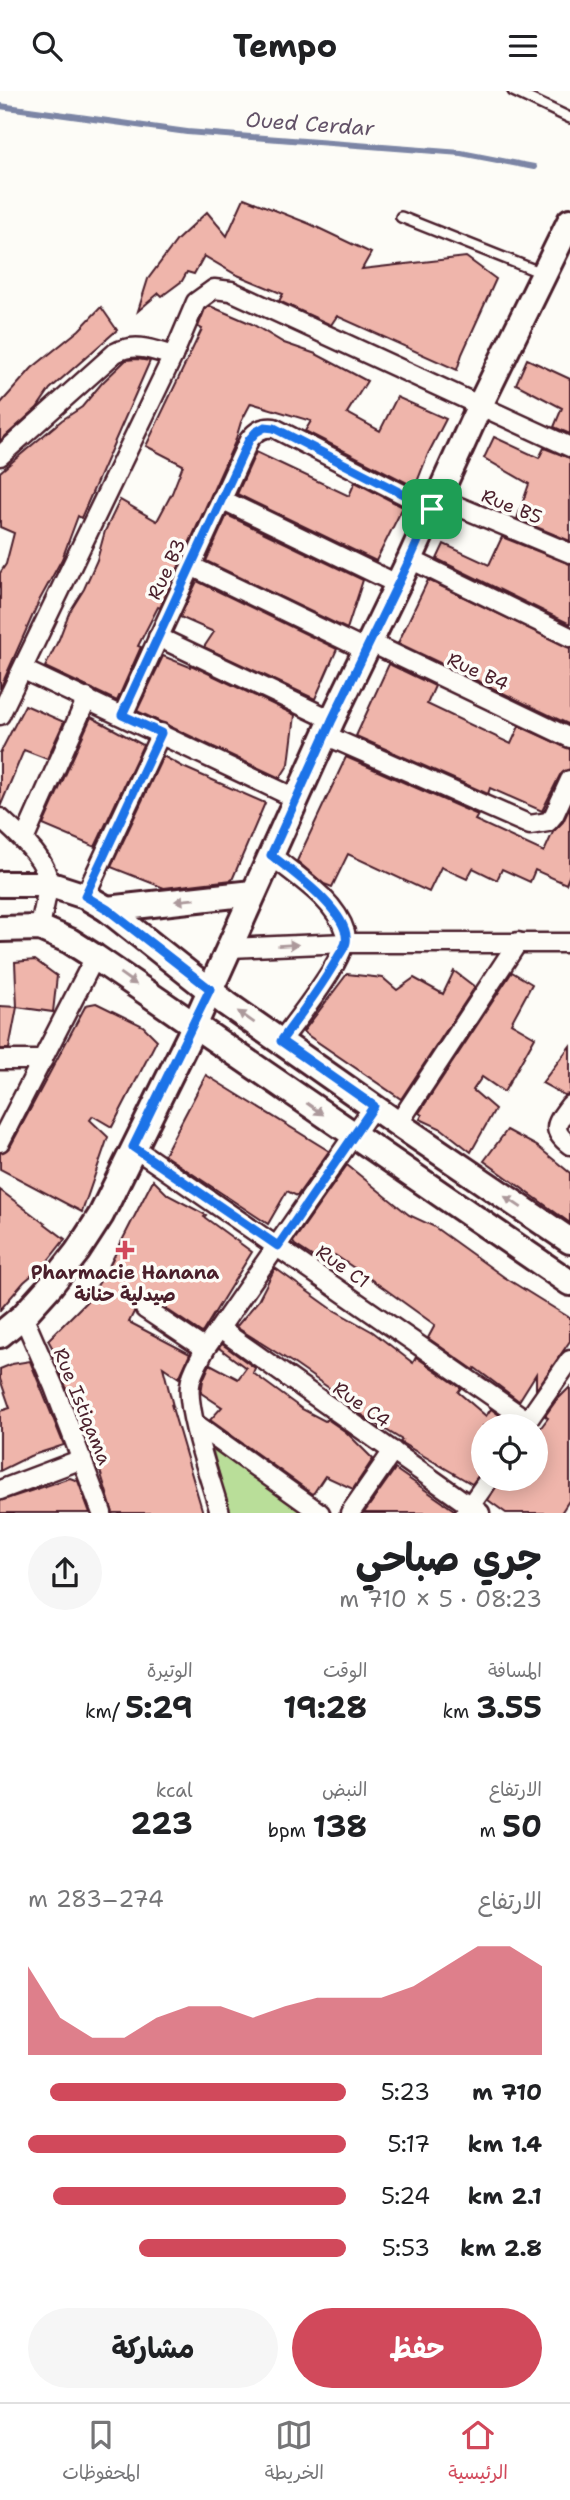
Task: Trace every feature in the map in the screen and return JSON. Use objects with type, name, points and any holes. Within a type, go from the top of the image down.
[{"type":"street","points":[[0,1335],[23,1316],[78,1252],[101,1215],[230,948],[328,727],[570,221]]},
{"type":"street","points":[[0,715],[24,670],[196,302],[208,292],[221,288],[570,447]]},
{"type":"street","points":[[0,456],[115,353],[133,346],[173,356]]},
{"type":"street","name":"Rue B5","points":[[249,440],[265,427],[274,428],[435,503],[570,553]]},
{"type":"street","name":"Rue B3","points":[[122,715],[249,440]]},
{"type":"street","points":[[221,499],[397,584]]},
{"type":"street","points":[[410,559],[570,637]]},
{"type":"street","name":"Rue B4","points":[[191,566],[570,738]]},
{"type":"street","points":[[158,637],[328,727],[530,825],[548,822],[570,780]]},
{"type":"street","points":[[24,670],[297,799]]},
{"type":"street","points":[[24,840],[87,698]]},
{"type":"street","points":[[85,896],[161,733]]},
{"type":"street","points":[[0,818],[24,840],[43,866],[48,884],[40,928]]},
{"type":"street","points":[[271,855],[325,900],[341,923],[346,943],[328,976],[281,1041]]},
{"type":"street","points":[[0,884],[48,884],[85,896],[107,909],[281,1041],[570,1241]]},
{"type":"street","points":[[107,909],[253,893]]},
{"type":"street","points":[[0,929],[40,928],[70,941],[570,1283]]},
{"type":"street","points":[[398,1124],[518,942]]},
{"type":"street","points":[[230,948],[346,943],[570,943]]},
{"type":"street","points":[[0,1142],[95,957]]},
{"type":"street","points":[[0,1060],[43,1060]]},
{"type":"street","points":[[570,1105],[556,1130],[570,1145]]},
{"type":"street","points":[[220,1513],[189,1394],[190,1381],[205,1349],[374,1106]]},
{"type":"street","name":"Rue C1","points":[[133,1147],[278,1246],[512,1414]]},
{"type":"street","points":[[145,1309],[205,1349]]},
{"type":"street","name":"Rue Istiqama","points":[[23,1316],[54,1387],[102,1513]]},
{"type":"street","name":"Rue C4","points":[[220,1329],[393,1451],[472,1511]]},
{"type":"street","points":[[533,1414],[570,1360]]},
{"type":"street","points":[[196,1424],[320,1513]]},
{"type":"street","points":[[350,1513],[393,1451]]},
{"type":"street","points":[[0,1490],[82,1459]]},
{"type":"street","points":[[472,1511],[483,1491]]},
{"type":"lane","points":[[513,91],[570,118]]},
{"type":"lane","points":[[401,217],[544,274]]},
{"type":"green space","points":[[210,1439],[314,1513],[229,1513]]},
{"type":"building","points":[[244,198],[310,224],[371,253],[362,269],[466,257],[496,279],[457,370],[337,316],[331,325],[279,301],[283,294],[235,274],[204,256],[194,274],[187,272],[182,281],[162,296],[159,293],[138,311],[148,279],[177,240],[207,212],[227,236]]},
{"type":"building","points":[[210,306],[252,324],[284,343],[316,354],[367,381],[347,413],[380,431],[397,397],[446,419],[415,487],[305,431],[311,421],[251,403],[160,608],[158,607],[138,646],[141,647],[117,701],[45,667],[69,613],[84,589],[97,560],[105,531],[120,500],[157,521],[172,493],[183,465],[146,446],[202,329],[198,327],[205,309]]},
{"type":"building","points":[[101,307],[117,330],[50,389],[37,408],[0,441],[0,404],[32,368],[79,330]]},
{"type":"building","points":[[527,359],[570,379],[570,434],[554,427],[562,408],[516,384]]},
{"type":"building","points":[[126,360],[150,361],[81,518],[78,516],[62,559],[39,601],[0,689],[0,573],[6,564],[14,533],[0,527],[0,472],[62,420],[82,407]]},
{"type":"building","points":[[494,437],[539,458],[544,448],[570,458],[570,541],[517,519],[529,484],[484,458]]},
{"type":"building","points":[[256,452],[349,496],[355,482],[403,507],[376,561],[237,494]]},
{"type":"building","points":[[227,515],[363,580],[347,629],[206,561]]},
{"type":"building","points":[[502,537],[570,564],[570,624],[437,559],[444,544],[489,565]]},
{"type":"building","points":[[428,580],[570,648],[570,725],[398,643]]},
{"type":"building","points":[[197,581],[337,649],[315,699],[204,647],[214,632],[180,617]]},
{"type":"building","points":[[163,656],[190,667],[191,665],[295,715],[289,764],[280,778],[137,711]]},
{"type":"building","points":[[389,664],[435,686],[427,704],[511,744],[519,726],[570,749],[570,769],[560,775],[542,811],[490,788],[488,794],[356,736]]},
{"type":"building","points":[[25,705],[64,722],[47,759],[24,750],[0,807],[0,753]]},
{"type":"building","points":[[91,717],[143,745],[95,847],[43,825]]},
{"type":"building","points":[[163,756],[265,803],[232,880],[164,888],[111,867]]},
{"type":"building","points":[[346,757],[478,815],[475,820],[544,852],[553,832],[563,822],[570,807],[570,874],[566,884],[535,870],[530,882],[502,869],[497,880],[473,868],[467,879],[441,867],[429,892],[348,854],[332,887],[324,884],[297,861]]},
{"type":"building","points":[[35,960],[57,976],[53,1012],[17,1007],[15,962]]},
{"type":"building","points":[[454,971],[475,987],[401,1099],[303,1032],[347,974],[383,978],[397,990],[414,978],[443,994]]},
{"type":"building","points":[[512,972],[532,984],[511,1023],[535,1037],[504,1092],[482,1077],[473,1090],[495,1109],[471,1152],[442,1129],[420,1119],[422,1115],[419,1113]]},
{"type":"building","points":[[96,1003],[143,1026],[157,1040],[112,1127],[93,1116],[90,1120],[108,1137],[82,1212],[0,1169],[0,1153],[10,1147],[86,1005]]},
{"type":"building","points":[[0,1006],[17,1007],[9,1049],[0,1049]]},
{"type":"building","points":[[570,1046],[570,1094],[564,1095],[542,1083]]},
{"type":"building","points":[[206,1075],[329,1151],[297,1196],[287,1191],[268,1224],[164,1155]]},
{"type":"building","points":[[507,1130],[537,1146],[570,1173],[570,1223],[484,1161]]},
{"type":"building","points":[[347,1165],[409,1215],[433,1226],[504,1277],[570,1318],[570,1341],[536,1390],[536,1374],[519,1401],[428,1338],[435,1325],[385,1289],[335,1255],[327,1266],[295,1245],[293,1242]]},
{"type":"building","points":[[153,1180],[168,1195],[206,1215],[204,1217],[252,1252],[202,1333],[144,1294],[135,1303],[129,1322],[190,1354],[179,1378],[163,1367],[203,1513],[113,1513],[97,1461],[53,1356],[57,1356],[48,1340],[87,1301],[106,1272]]},
{"type":"building","points":[[0,1190],[65,1239],[46,1263],[24,1282],[0,1310]]},
{"type":"building","points":[[275,1268],[332,1309],[373,1332],[413,1363],[416,1357],[461,1388],[458,1392],[484,1414],[471,1414],[471,1483],[400,1442],[402,1440],[340,1400],[342,1397],[236,1327],[258,1301]]},
{"type":"building","points":[[222,1344],[255,1368],[253,1373],[302,1409],[325,1421],[327,1419],[346,1432],[373,1459],[353,1489],[325,1476],[313,1494],[210,1420],[222,1407],[201,1393],[210,1364],[238,1379],[246,1368],[219,1348]]},
{"type":"building","points":[[30,1361],[64,1445],[30,1456],[0,1471],[0,1411],[10,1408],[0,1379],[0,1369]]},
{"type":"building","points":[[570,1387],[570,1499],[561,1513],[506,1513],[488,1500],[493,1491],[548,1491],[546,1414]]},
{"type":"building","points":[[395,1469],[454,1510],[454,1513],[364,1513]]},
{"type":"building","points":[[70,1478],[78,1481],[90,1513],[0,1513],[0,1501]]},
{"type":"waterway","name":"Oued Cerdar","points":[[0,106],[187,132],[461,153],[534,167]]},
{"type":"place","name":"Pharmacie Hanana صيدلية حنانة","points":[[125,1250]]},
{"type":"route","points":[[265,427],[274,428],[432,509],[271,855],[325,900],[341,923],[346,943],[328,976],[281,1041],[374,1106],[278,1246],[133,1147],[189,1037],[210,989],[107,909],[85,896],[161,733],[122,715],[221,499],[249,440],[256,432],[265,427]]}]
